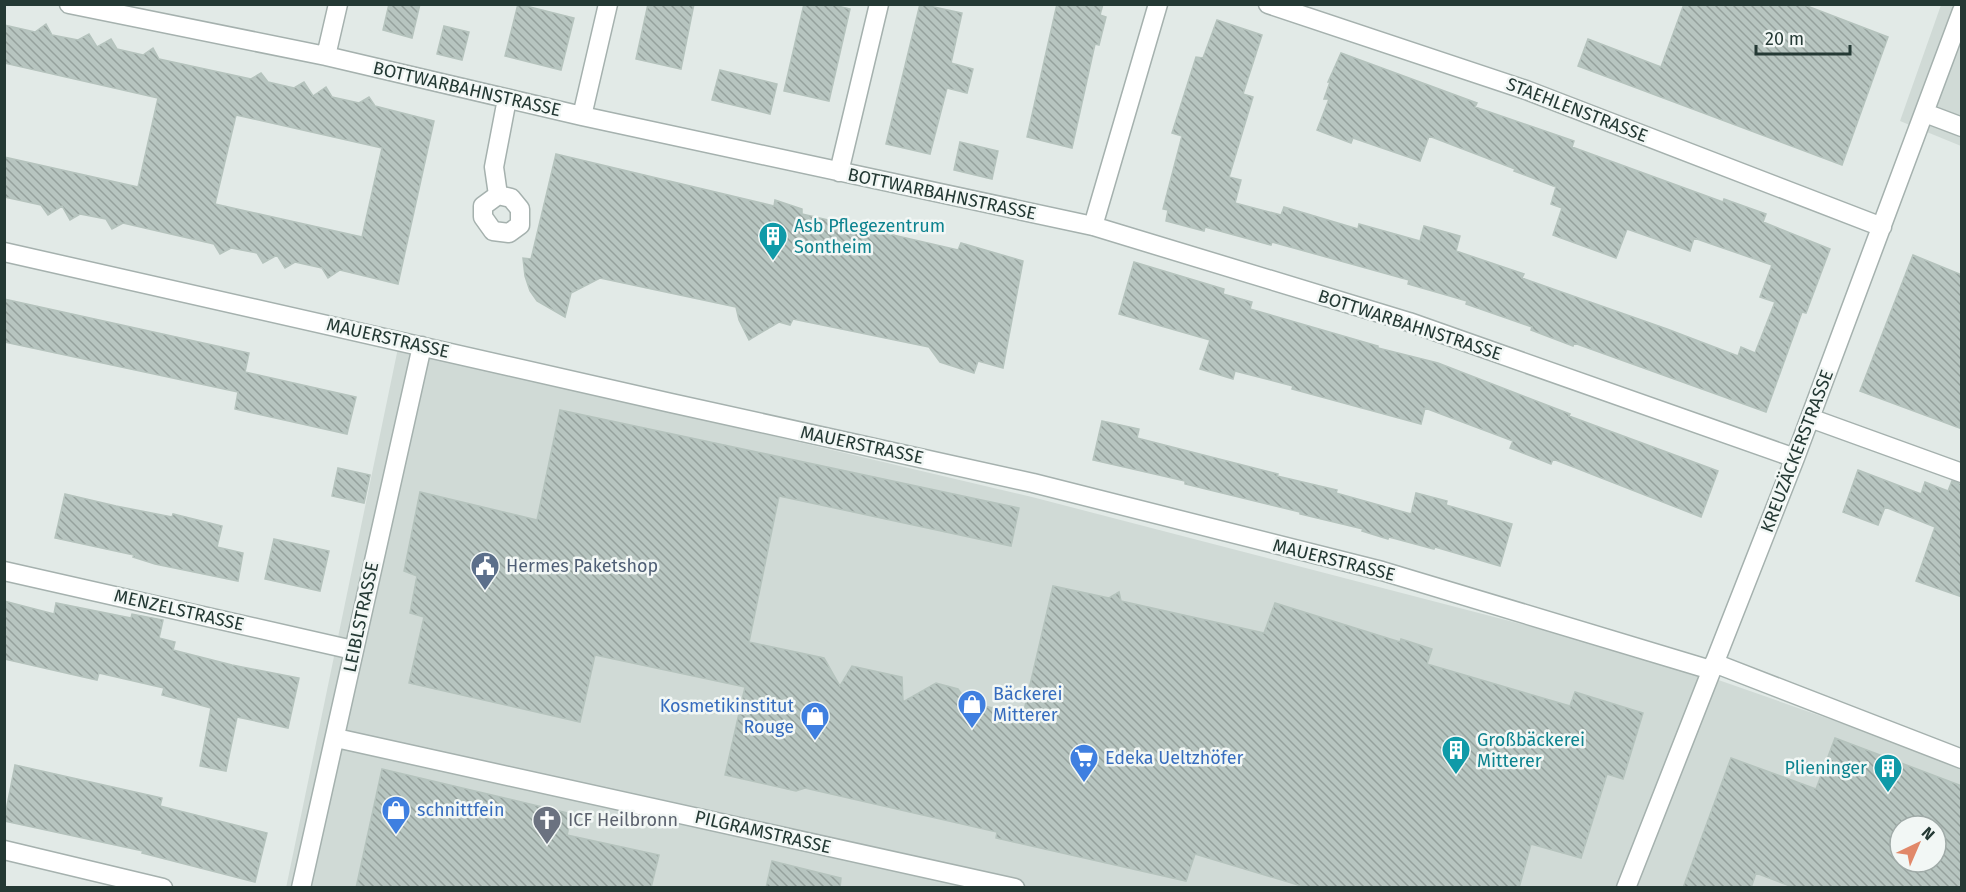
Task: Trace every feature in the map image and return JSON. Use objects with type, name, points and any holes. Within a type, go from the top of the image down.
[{"type":"street","name":"BOTTWARBAHNSTRASSE","points":[[69,4],[326,56],[582,116],[1092,226],[1409,322],[1795,458]]},
{"type":"street","points":[[326,56],[338,4]]},
{"type":"street","points":[[582,116],[608,4]]},
{"type":"street","points":[[839,172],[879,4]]},
{"type":"street","points":[[1092,226],[1158,4]]},
{"type":"street","name":"STAEHLENSTRASSE","points":[[1268,4],[1526,90],[1882,227]]},
{"type":"street","name":"KREUZÄCKERSTRASSE","points":[[1626,888],[1795,458],[1962,11]]},
{"type":"street","points":[[498,195],[494,167],[507,99]]},
{"type":"street","points":[[1925,112],[1962,127]]},
{"type":"street","name":"MAUERSTRASSE","points":[[4,252],[628,394],[1033,483],[1382,571],[1712,666],[1962,759]]},
{"type":"street","name":"LEIBLSTRASSE","points":[[301,888],[422,346]]},
{"type":"street","points":[[1810,418],[1962,473]]},
{"type":"street","name":"MENZELSTRASSE","points":[[4,571],[353,650]]},
{"type":"street","name":"PILGRAMSTRASSE","points":[[336,738],[1015,888]]},
{"type":"street","points":[[4,850],[163,888]]},
{"type":"shaded area","points":[[1941,5],[1961,5],[1961,146],[1900,121]]},
{"type":"shaded area","points":[[398,348],[1032,497],[1664,661],[1961,765],[1961,887],[286,888]]},
{"type":"building","points":[[389,4],[420,4],[412,38],[383,30]]},
{"type":"building","points":[[518,4],[574,18],[561,70],[505,56]]},
{"type":"building","points":[[648,4],[694,4],[681,69],[636,59]]},
{"type":"building","points":[[804,4],[830,4],[850,9],[829,101],[784,91]]},
{"type":"building","points":[[920,4],[962,13],[951,63],[973,69],[967,93],[947,88],[930,154],[886,144]]},
{"type":"building","points":[[1057,4],[1103,4],[1100,15],[1106,17],[1099,45],[1095,44],[1072,148],[1027,137]]},
{"type":"building","points":[[1684,4],[1802,4],[1888,37],[1842,165],[1578,66],[1588,39],[1661,67]]},
{"type":"building","points":[[1217,20],[1262,35],[1243,94],[1253,97],[1229,177],[1241,180],[1235,203],[1281,215],[1284,207],[1358,229],[1359,224],[1420,241],[1424,226],[1460,236],[1456,251],[1524,274],[1522,278],[1738,356],[1741,347],[1755,353],[1775,302],[1760,297],[1772,265],[1694,238],[1690,251],[1627,229],[1616,258],[1553,235],[1562,208],[1551,204],[1556,187],[1514,171],[1515,169],[1429,136],[1420,161],[1353,138],[1351,143],[1317,130],[1329,99],[1324,99],[1330,82],[1328,82],[1341,53],[1477,103],[1475,107],[1574,141],[1572,147],[1723,202],[1724,199],[1766,214],[1763,222],[1830,249],[1806,313],[1802,312],[1766,412],[1574,343],[1573,346],[1531,330],[1532,327],[1466,304],[1467,301],[1408,284],[1409,280],[1272,242],[1271,245],[1205,227],[1204,231],[1166,221],[1168,210],[1163,209],[1182,136],[1172,133],[1196,57],[1203,58]]},
{"type":"building","points":[[46,24],[52,35],[78,40],[89,34],[97,47],[111,39],[117,49],[143,55],[153,48],[159,59],[251,79],[261,73],[268,82],[294,88],[304,82],[313,96],[326,87],[332,97],[359,103],[369,97],[375,106],[434,121],[398,284],[340,270],[328,278],[322,268],[295,262],[285,268],[277,255],[263,263],[257,253],[231,248],[220,254],[214,244],[123,223],[112,229],[106,219],[80,214],[70,220],[62,206],[48,215],[41,205],[4,197],[4,157],[138,187],[158,98],[4,63],[4,25],[35,32]],"holes":[[[236,115],[382,148],[362,237],[215,204]]]},
{"type":"building","points":[[444,26],[469,32],[462,60],[437,54]]},
{"type":"building","points":[[720,70],[777,84],[770,114],[712,100]]},
{"type":"building","points":[[960,142],[998,151],[992,179],[954,170]]},
{"type":"building","name":"Asb Pflegezentrum Sontheim","points":[[556,154],[774,206],[775,200],[802,209],[802,214],[958,250],[961,243],[1023,261],[1003,368],[978,361],[974,373],[940,362],[929,347],[793,319],[790,325],[779,322],[749,340],[739,320],[736,307],[600,278],[571,293],[565,317],[537,301],[530,291],[525,276],[523,258],[531,259]]},
{"type":"building","points":[[1913,255],[1962,275],[1962,429],[1860,391]]},
{"type":"building","points":[[1134,262],[1224,289],[1223,294],[1252,302],[1250,309],[1378,346],[1378,348],[1438,363],[1570,414],[1569,416],[1718,471],[1701,517],[1553,459],[1551,464],[1510,448],[1513,441],[1425,408],[1421,424],[1235,371],[1233,379],[1200,369],[1210,340],[1119,314]]},
{"type":"building","points":[[4,299],[249,353],[245,372],[356,397],[347,434],[235,409],[238,392],[4,342]]},
{"type":"building","points":[[560,410],[1019,508],[1011,546],[779,496],[749,642],[824,658],[840,686],[852,666],[902,677],[903,702],[936,683],[958,689],[967,702],[1023,715],[1053,586],[1109,598],[1119,592],[1121,601],[1264,633],[1275,603],[1400,642],[1401,639],[1432,649],[1427,664],[1570,706],[1575,692],[1643,713],[1623,779],[1607,774],[1581,858],[1531,844],[1519,888],[1308,888],[1195,854],[1186,881],[996,838],[997,832],[805,788],[796,791],[725,775],[745,687],[595,655],[580,722],[409,683],[424,617],[410,613],[417,576],[404,571],[420,492],[537,520]]},
{"type":"building","points":[[1102,421],[1139,429],[1137,438],[1337,490],[1336,493],[1411,514],[1416,493],[1447,501],[1446,505],[1512,524],[1500,566],[1435,547],[1434,549],[1389,537],[1388,539],[1362,531],[1363,529],[1185,484],[1185,481],[1093,460]]},
{"type":"building","points":[[338,468],[370,475],[364,503],[332,496]]},
{"type":"building","points":[[1858,470],[1921,494],[1925,482],[1948,491],[1952,481],[1962,484],[1962,597],[1916,581],[1935,527],[1885,507],[1878,525],[1843,512]]},
{"type":"building","points":[[65,494],[172,517],[173,514],[222,526],[217,547],[243,553],[238,581],[155,564],[133,557],[134,555],[55,538]]},
{"type":"building","points":[[274,539],[329,551],[320,591],[265,579]]},
{"type":"building","points":[[4,601],[54,614],[56,603],[131,618],[132,614],[163,620],[159,638],[175,642],[173,650],[232,665],[299,678],[288,728],[237,717],[226,771],[200,766],[211,708],[162,695],[164,688],[99,673],[97,680],[4,659]]},
{"type":"building","points":[[1835,738],[1962,786],[1962,888],[1795,888],[1756,873],[1751,888],[1683,888],[1731,758],[1816,789]]},
{"type":"building","points":[[15,765],[162,798],[160,806],[267,833],[255,882],[142,853],[143,851],[4,821]]},
{"type":"building","points":[[382,769],[572,814],[567,835],[659,855],[651,888],[356,888]]},
{"type":"building","points":[[772,861],[841,878],[840,888],[766,888]]},
{"type":"place","name":"Asb Pflegezentrum Sontheim","points":[[773,262]]},
{"type":"place","name":"Hermes Paketshop","points":[[485,592]]},
{"type":"place","name":"Bäckerei Mitterer","points":[[972,730]]},
{"type":"place","name":"Kosmetikinstitut Rouge","points":[[815,742]]},
{"type":"place","name":"Großbäckerei Mitterer","points":[[1456,776]]},
{"type":"place","name":"Edeka Ueltzhöfer","points":[[1084,784]]},
{"type":"place","name":"Plieninger","points":[[1888,794]]},
{"type":"place","name":"schnittfein","points":[[396,836]]},
{"type":"place","name":"ICF Heilbronn","points":[[547,846]]}]
